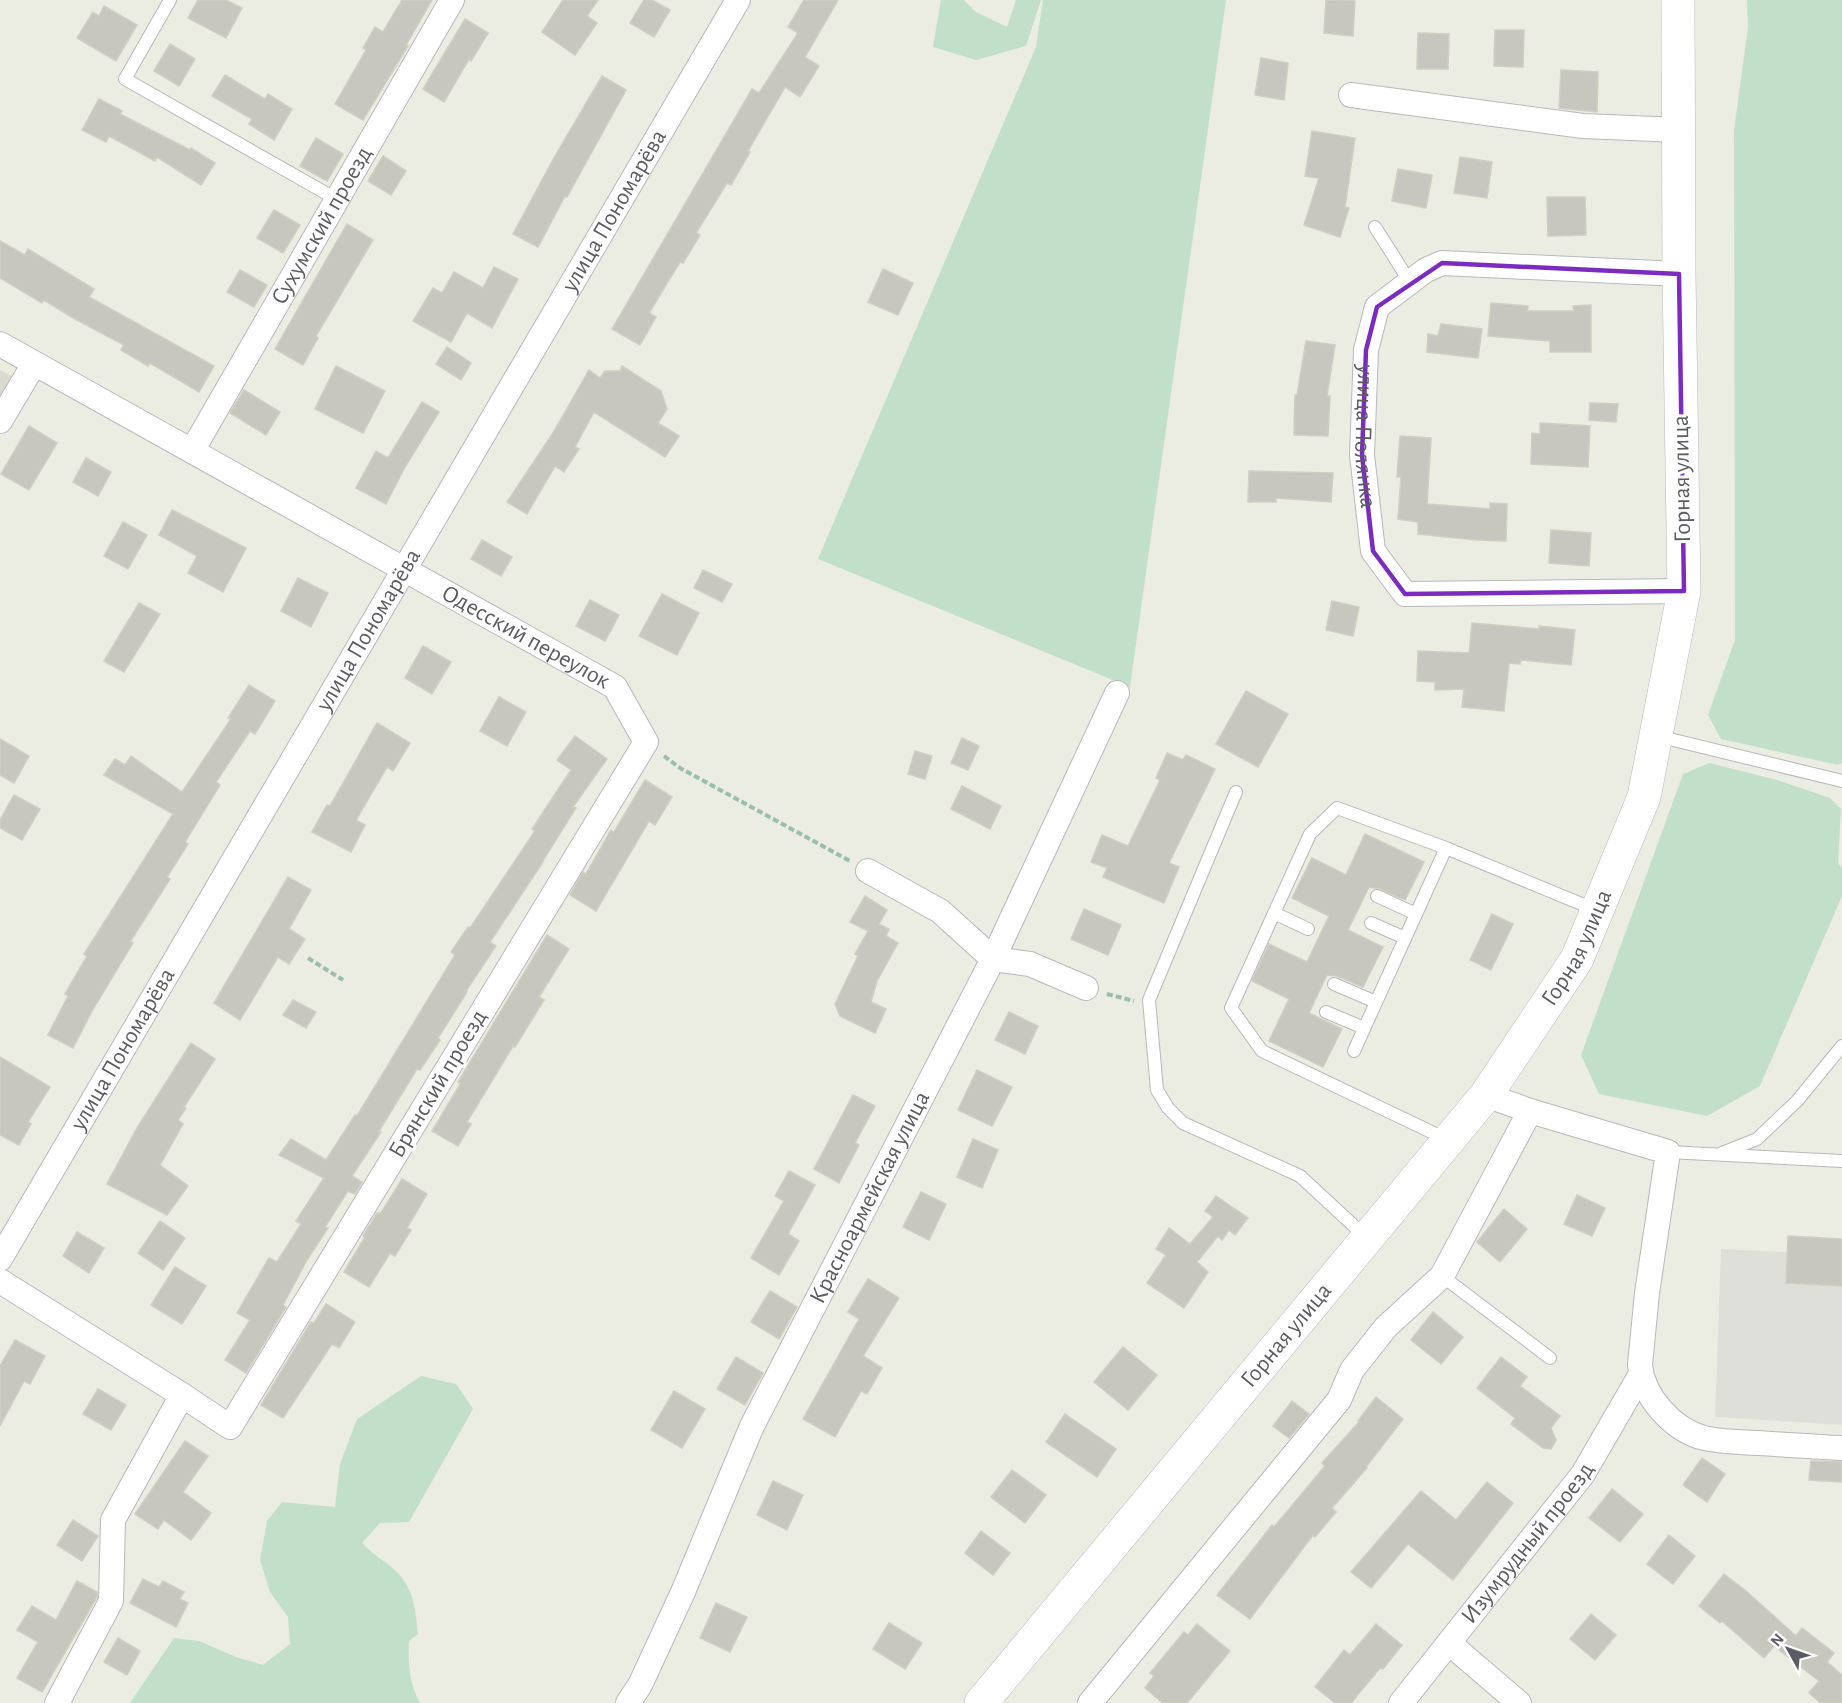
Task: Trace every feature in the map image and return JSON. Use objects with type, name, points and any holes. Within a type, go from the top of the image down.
[{"type":"street","name":"Сухумский проезд","points":[[192,451],[452,0]]},
{"type":"street","name":"улица Пономарёва","points":[[0,1259],[738,0]]},
{"type":"street","name":"Горная улица","points":[[981,1703],[1486,1095],[1577,959],[1644,796],[1684,591],[1678,0]]},
{"type":"street","points":[[1351,95],[1583,126],[1679,130]]},
{"type":"street","name":"улица Полянка","points":[[1679,274],[1442,263],[1426,270],[1377,307],[1366,350],[1362,455],[1373,551],[1406,594],[1684,591]]},
{"type":"street","name":"Одесский переулок","points":[[0,344],[615,687],[646,742]]},
{"type":"street","points":[[0,421],[34,364]]},
{"type":"street","name":"Красноармейская улица","points":[[628,1703],[640,1685],[683,1592],[752,1426],[993,959],[1117,693]]},
{"type":"street","name":"Брянский проезд","points":[[182,1395],[230,1427],[646,742]]},
{"type":"street","points":[[868,871],[940,911],[993,959],[1030,964],[1086,988]]},
{"type":"street","points":[[1486,1095],[1530,1111],[1668,1152],[1647,1293],[1641,1374],[1650,1397],[1675,1423],[1703,1437],[1733,1442],[1842,1449]]},
{"type":"street","points":[[1090,1703],[1339,1400],[1352,1370],[1386,1327],[1442,1276],[1530,1111]]},
{"type":"street","points":[[0,1281],[182,1395],[113,1520],[111,1601],[57,1703]]},
{"type":"street","name":"Изумрудный проезд","points":[[1401,1703],[1583,1474],[1641,1374]]},
{"type":"street","points":[[1449,1643],[1519,1703]]},
{"type":"lane","points":[[170,0],[125,79],[338,200]]},
{"type":"lane","points":[[1375,227],[1410,282]]},
{"type":"lane","points":[[1656,736],[1842,781]]},
{"type":"lane","points":[[1236,792],[1149,1000],[1157,1089],[1167,1108],[1184,1123],[1300,1176],[1367,1238]]},
{"type":"lane","points":[[1449,1140],[1262,1051],[1231,1008],[1310,834],[1337,808],[1446,848],[1597,910]]},
{"type":"lane","points":[[1354,1051],[1446,848]]},
{"type":"lane","points":[[1377,896],[1416,914]]},
{"type":"lane","points":[[1274,913],[1308,929]]},
{"type":"lane","points":[[1371,923],[1405,938]]},
{"type":"lane","points":[[1334,984],[1376,1002]]},
{"type":"lane","points":[[1326,1011],[1364,1028]]},
{"type":"lane","points":[[1720,1154],[1757,1139],[1797,1101],[1842,1046]]},
{"type":"lane","points":[[1668,1152],[1842,1161]]},
{"type":"lane","points":[[1442,1276],[1550,1358]]},
{"type":"path","points":[[646,742],[680,768],[868,871]]},
{"type":"path","points":[[308,958],[343,980]]},
{"type":"path","points":[[1086,988],[1150,1006]]},
{"type":"highlighted area","points":[[1442,263],[1679,274],[1684,591],[1405,594],[1373,551],[1362,455],[1366,350],[1377,307]]},
{"type":"shaded area","points":[[0,370],[13,377],[0,399]]},
{"type":"shaded area","points":[[1788,1236],[1842,1239],[1842,1425],[1715,1417],[1721,1249],[1787,1252]]},
{"type":"green space","points":[[941,0],[964,0],[976,12],[1007,27],[1016,0],[1041,0],[1026,46],[976,60],[933,47]]},
{"type":"green space","points":[[1043,0],[1226,0],[1130,687],[818,559],[1036,47]]},
{"type":"green space","points":[[1747,0],[1842,0],[1842,763],[1838,765],[1721,739],[1708,715],[1735,640],[1734,130],[1748,27]]},
{"type":"green space","points":[[1709,763],[1777,780],[1830,798],[1841,809],[1838,863],[1842,868],[1842,896],[1760,1086],[1707,1116],[1599,1094],[1581,1055],[1683,774]]},
{"type":"green space","points":[[421,1376],[456,1384],[473,1409],[409,1522],[380,1523],[362,1543],[398,1573],[411,1594],[418,1634],[409,1641],[409,1665],[411,1681],[420,1703],[130,1703],[174,1638],[199,1641],[236,1657],[263,1665],[290,1644],[288,1617],[270,1592],[260,1560],[267,1521],[282,1502],[335,1507],[340,1464],[357,1419]]},
{"type":"building","points":[[198,0],[226,0],[242,8],[226,38],[188,18]]},
{"type":"building","points":[[402,0],[432,0],[406,45],[408,46],[363,120],[335,104],[366,50],[363,48],[375,27],[383,32]]},
{"type":"building","points":[[563,0],[598,0],[587,16],[597,23],[575,55],[542,32]]},
{"type":"building","points":[[644,0],[652,0],[670,10],[654,37],[630,23]]},
{"type":"building","points":[[804,0],[838,0],[805,57],[819,66],[800,97],[785,87],[731,185],[727,183],[696,233],[700,235],[683,263],[680,262],[649,313],[656,317],[640,345],[612,329],[752,89],[759,93],[798,33],[788,27]]},
{"type":"building","points":[[1326,0],[1355,1],[1353,36],[1324,33]]},
{"type":"building","points":[[104,6],[137,25],[116,61],[77,38],[93,12],[99,16]]},
{"type":"building","points":[[465,19],[488,33],[471,61],[469,59],[444,102],[423,89]]},
{"type":"building","points":[[1495,30],[1524,30],[1523,67],[1494,66]]},
{"type":"building","points":[[1418,33],[1449,34],[1448,69],[1417,69]]},
{"type":"building","points":[[170,44],[195,59],[179,86],[154,71]]},
{"type":"building","points":[[1261,58],[1288,63],[1284,100],[1255,95]]},
{"type":"building","points":[[1561,70],[1598,72],[1597,112],[1559,108]]},
{"type":"building","points":[[225,75],[265,99],[268,94],[292,109],[274,140],[249,124],[252,119],[212,96]]},
{"type":"building","points":[[602,76],[626,90],[538,247],[513,234]]},
{"type":"building","points":[[99,99],[122,111],[120,114],[190,150],[191,148],[215,163],[201,185],[157,157],[155,161],[109,136],[106,142],[82,130]]},
{"type":"building","points":[[1312,131],[1355,138],[1345,207],[1349,208],[1340,237],[1304,225],[1319,178],[1305,176]]},
{"type":"building","points":[[316,138],[343,154],[327,181],[300,166]]},
{"type":"building","points":[[383,156],[406,171],[391,195],[368,181]]},
{"type":"building","points":[[1460,157],[1492,162],[1487,198],[1454,193]]},
{"type":"building","points":[[1398,169],[1432,175],[1426,208],[1392,201]]},
{"type":"building","points":[[1547,197],[1585,197],[1586,235],[1548,236]]},
{"type":"building","points":[[274,210],[300,225],[283,253],[257,238]]},
{"type":"building","points":[[347,224],[373,240],[316,336],[318,338],[303,365],[275,349]]},
{"type":"building","points":[[0,241],[25,255],[28,249],[94,289],[89,297],[214,366],[199,392],[150,363],[148,366],[121,350],[124,345],[44,300],[42,303],[0,278]]},
{"type":"building","points":[[494,267],[518,279],[492,328],[467,313],[451,342],[413,321],[433,288],[442,293],[454,272],[483,288]]},
{"type":"building","points":[[883,269],[913,283],[898,315],[868,302]]},
{"type":"building","points":[[240,270],[267,285],[254,307],[227,292]]},
{"type":"building","points":[[1491,303],[1528,306],[1527,311],[1574,311],[1573,306],[1591,305],[1591,352],[1550,352],[1550,341],[1488,336]]},
{"type":"building","points":[[1441,324],[1482,329],[1478,358],[1427,352],[1428,334],[1438,336]]},
{"type":"building","points":[[1306,341],[1335,345],[1327,396],[1330,396],[1328,436],[1294,435],[1295,395],[1297,395]]},
{"type":"building","points":[[447,347],[471,363],[461,380],[436,364]]},
{"type":"building","points":[[336,366],[385,391],[363,433],[315,409]]},
{"type":"building","points":[[622,366],[661,391],[667,409],[658,423],[679,436],[665,457],[594,412],[575,447],[579,449],[564,472],[555,466],[527,514],[507,502],[553,433],[589,370],[600,378],[605,371],[620,371]]},
{"type":"building","points":[[244,390],[280,412],[266,435],[230,413]]},
{"type":"building","points":[[422,402],[439,412],[405,467],[386,504],[356,488],[376,451],[388,458]]},
{"type":"building","points":[[1590,403],[1618,404],[1616,422],[1589,420]]},
{"type":"building","points":[[1540,423],[1590,426],[1588,467],[1531,464],[1532,433],[1540,434]]},
{"type":"building","points":[[29,426],[57,443],[29,490],[1,474]]},
{"type":"building","points":[[1400,436],[1431,438],[1427,504],[1490,509],[1490,503],[1507,504],[1506,541],[1418,534],[1418,522],[1398,519],[1401,477],[1397,477]]},
{"type":"building","points":[[86,458],[111,472],[98,496],[73,482]]},
{"type":"building","points":[[1249,471],[1333,473],[1331,502],[1276,498],[1276,502],[1248,502]]},
{"type":"building","points":[[172,510],[246,548],[223,592],[188,573],[197,556],[159,535]]},
{"type":"building","points":[[123,522],[147,535],[128,569],[104,556]]},
{"type":"building","points":[[1551,530],[1591,533],[1589,566],[1549,563]]},
{"type":"building","points":[[482,540],[512,557],[501,576],[471,559]]},
{"type":"building","points":[[703,570],[732,584],[722,602],[694,588]]},
{"type":"building","points":[[298,578],[328,593],[311,627],[281,611]]},
{"type":"building","points":[[662,594],[699,613],[677,655],[639,636]]},
{"type":"building","points":[[590,600],[619,615],[605,641],[576,626]]},
{"type":"building","points":[[1332,601],[1359,607],[1353,636],[1326,630]]},
{"type":"building","points":[[139,603],[160,614],[124,672],[104,661]]},
{"type":"building","points":[[1472,623],[1575,630],[1571,665],[1521,660],[1520,664],[1509,663],[1504,711],[1462,707],[1464,689],[1435,690],[1435,682],[1417,681],[1418,651],[1469,653]]},
{"type":"building","points":[[423,646],[451,662],[432,694],[405,678]]},
{"type":"building","points":[[249,685],[275,701],[255,734],[250,731],[216,782],[220,785],[185,842],[188,844],[167,877],[170,879],[130,942],[133,943],[92,1011],[73,1048],[48,1035],[68,996],[65,994],[87,956],[84,954],[173,814],[104,775],[115,759],[125,765],[131,756],[182,792],[231,719],[228,718]]},
{"type":"building","points":[[1246,691],[1288,714],[1258,767],[1216,744]]},
{"type":"building","points":[[499,697],[526,712],[507,746],[480,731]]},
{"type":"building","points":[[377,723],[410,743],[393,771],[387,767],[356,820],[365,825],[351,852],[312,832],[327,805],[330,806]]},
{"type":"building","points":[[575,736],[607,759],[573,807],[576,808],[543,862],[490,942],[496,946],[438,1038],[440,1040],[420,1070],[417,1069],[379,1131],[381,1132],[352,1176],[362,1182],[355,1194],[348,1191],[325,1227],[328,1228],[307,1260],[283,1305],[286,1307],[246,1373],[225,1360],[250,1320],[237,1313],[269,1258],[277,1262],[301,1224],[296,1221],[324,1178],[279,1155],[291,1139],[326,1160],[355,1115],[357,1116],[455,955],[451,952],[468,927],[470,928],[535,831],[532,829],[571,770],[557,760]]},
{"type":"building","points":[[962,738],[979,746],[968,770],[951,763]]},
{"type":"building","points":[[0,739],[29,756],[14,783],[0,775]]},
{"type":"building","points":[[915,751],[932,756],[925,779],[908,774]]},
{"type":"building","points":[[1167,753],[1183,760],[1186,755],[1215,769],[1169,863],[1179,867],[1164,903],[1103,877],[1107,868],[1091,862],[1102,835],[1128,846],[1160,780],[1156,778]]},
{"type":"building","points":[[645,780],[672,797],[655,825],[649,821],[596,911],[570,895],[583,872],[586,874],[611,830],[614,832]]},
{"type":"building","points":[[962,786],[1001,806],[990,829],[951,809]]},
{"type":"building","points":[[14,795],[40,809],[22,840],[0,828],[0,820]]},
{"type":"building","points":[[1365,834],[1424,862],[1405,900],[1380,889],[1369,887],[1348,930],[1383,947],[1363,987],[1337,976],[1327,975],[1309,1013],[1342,1029],[1323,1067],[1269,1041],[1289,999],[1252,981],[1269,944],[1307,962],[1329,916],[1292,898],[1312,858],[1346,875]]},
{"type":"building","points":[[288,877],[311,890],[289,929],[305,939],[289,964],[278,957],[240,1020],[214,1003]]},
{"type":"building","points":[[865,896],[887,910],[879,924],[889,929],[886,936],[898,943],[877,981],[871,1002],[886,1009],[875,1033],[840,1016],[835,1004],[858,956],[855,954],[868,931],[850,922]]},
{"type":"building","points":[[1084,909],[1121,925],[1108,955],[1071,939]]},
{"type":"building","points":[[1492,914],[1513,924],[1491,970],[1470,960]]},
{"type":"building","points":[[547,935],[569,949],[539,997],[544,1000],[467,1122],[471,1124],[458,1146],[432,1131],[461,1083],[458,1082]]},
{"type":"building","points":[[293,1000],[316,1012],[306,1028],[283,1015]]},
{"type":"building","points":[[1009,1012],[1038,1026],[1025,1054],[995,1040]]},
{"type":"building","points":[[191,1043],[215,1059],[184,1107],[186,1108],[178,1120],[183,1124],[160,1165],[188,1186],[167,1215],[107,1184],[137,1128]]},
{"type":"building","points":[[0,1057],[50,1087],[28,1122],[31,1124],[19,1145],[0,1135]]},
{"type":"building","points":[[977,1070],[1012,1087],[992,1126],[958,1110]]},
{"type":"building","points":[[853,1095],[875,1106],[855,1143],[859,1145],[839,1183],[814,1169]]},
{"type":"building","points":[[973,1139],[998,1150],[982,1188],[957,1177]]},
{"type":"building","points":[[789,1171],[815,1185],[788,1234],[799,1241],[779,1275],[751,1258],[784,1201],[775,1196]]},
{"type":"building","points":[[402,1179],[427,1194],[407,1228],[411,1230],[395,1256],[390,1253],[369,1287],[344,1272],[377,1213],[381,1213]]},
{"type":"building","points":[[921,1192],[946,1204],[929,1240],[903,1227]]},
{"type":"building","points":[[1577,1195],[1605,1208],[1592,1236],[1564,1224]]},
{"type":"building","points":[[1216,1196],[1248,1218],[1235,1235],[1229,1230],[1222,1240],[1218,1236],[1197,1262],[1208,1272],[1184,1308],[1147,1283],[1166,1255],[1156,1249],[1169,1228],[1190,1244],[1213,1217],[1205,1211]]},
{"type":"building","points":[[1504,1209],[1527,1229],[1500,1262],[1477,1242]]},
{"type":"building","points":[[160,1221],[185,1238],[163,1270],[138,1253]]},
{"type":"building","points":[[77,1232],[104,1248],[89,1273],[63,1256]]},
{"type":"building","points":[[1788,1236],[1842,1239],[1842,1286],[1786,1283]]},
{"type":"building","points":[[175,1267],[206,1286],[182,1324],[151,1305]]},
{"type":"building","points":[[868,1279],[899,1298],[863,1356],[882,1368],[867,1394],[861,1391],[835,1437],[803,1419],[859,1319],[848,1312]]},
{"type":"building","points":[[770,1291],[797,1307],[779,1339],[751,1322]]},
{"type":"building","points":[[326,1304],[355,1322],[339,1348],[332,1344],[283,1418],[261,1405],[311,1322],[314,1323]]},
{"type":"building","points":[[1433,1312],[1463,1337],[1441,1364],[1411,1340]]},
{"type":"building","points":[[15,1340],[45,1356],[30,1384],[24,1381],[0,1426],[0,1366]]},
{"type":"building","points":[[1123,1347],[1157,1375],[1128,1410],[1094,1382]]},
{"type":"building","points":[[736,1357],[763,1373],[745,1405],[717,1389]]},
{"type":"building","points":[[1501,1357],[1527,1377],[1520,1386],[1560,1416],[1551,1428],[1556,1440],[1551,1449],[1543,1448],[1511,1424],[1515,1418],[1477,1388]]},
{"type":"building","points":[[98,1389],[126,1405],[111,1430],[83,1414]]},
{"type":"building","points":[[674,1391],[705,1409],[682,1448],[651,1430]]},
{"type":"building","points":[[1376,1397],[1403,1419],[1367,1468],[1332,1508],[1336,1512],[1315,1537],[1313,1535],[1250,1619],[1217,1595],[1272,1525],[1274,1527],[1325,1466],[1322,1463],[1359,1422]]},
{"type":"building","points":[[1292,1401],[1309,1414],[1289,1438],[1273,1426]]},
{"type":"building","points":[[1065,1414],[1116,1449],[1097,1477],[1046,1442]]},
{"type":"building","points":[[185,1441],[208,1456],[183,1492],[211,1513],[191,1540],[164,1520],[158,1529],[135,1514]]},
{"type":"building","points":[[1702,1458],[1725,1474],[1707,1502],[1683,1485]]},
{"type":"building","points":[[1811,1461],[1842,1462],[1842,1482],[1809,1480]]},
{"type":"building","points":[[1012,1470],[1046,1495],[1025,1523],[991,1497]]},
{"type":"building","points":[[773,1481],[803,1495],[787,1530],[757,1515]]},
{"type":"building","points":[[1487,1482],[1513,1503],[1453,1580],[1408,1544],[1371,1588],[1351,1572],[1421,1491],[1456,1520]]},
{"type":"building","points":[[1612,1489],[1643,1514],[1620,1542],[1589,1518]]},
{"type":"building","points":[[73,1520],[98,1536],[82,1561],[57,1545]]},
{"type":"building","points":[[981,1531],[1010,1553],[993,1575],[965,1553]]},
{"type":"building","points":[[1669,1535],[1695,1556],[1673,1584],[1647,1564]]},
{"type":"building","points":[[1724,1574],[1796,1636],[1802,1628],[1834,1653],[1827,1662],[1842,1675],[1842,1703],[1821,1703],[1809,1693],[1819,1681],[1774,1646],[1764,1658],[1722,1621],[1720,1623],[1699,1606]]},
{"type":"building","points":[[143,1579],[159,1587],[163,1581],[184,1592],[180,1599],[188,1603],[176,1627],[130,1603]]},
{"type":"building","points":[[77,1581],[97,1592],[97,1597],[42,1692],[17,1678],[38,1642],[17,1630],[32,1606],[56,1620]]},
{"type":"building","points":[[716,1603],[747,1617],[730,1652],[700,1638]]},
{"type":"building","points":[[1591,1614],[1616,1635],[1595,1660],[1570,1639]]},
{"type":"building","points":[[889,1623],[922,1643],[905,1669],[873,1649]]},
{"type":"building","points":[[1197,1624],[1230,1651],[1187,1703],[1163,1703],[1145,1688],[1154,1676],[1150,1673],[1184,1632],[1188,1635]]},
{"type":"building","points":[[1376,1624],[1402,1645],[1351,1703],[1335,1703],[1315,1687],[1344,1650],[1350,1655]]},
{"type":"building","points":[[118,1638],[140,1651],[127,1675],[104,1662]]}]
